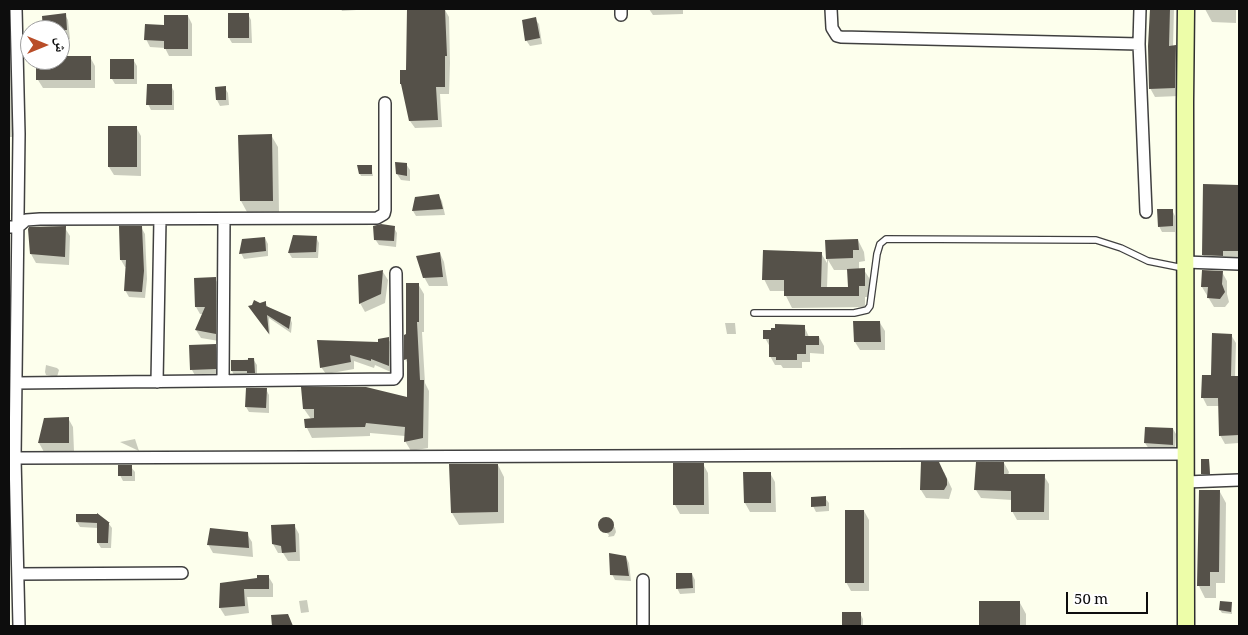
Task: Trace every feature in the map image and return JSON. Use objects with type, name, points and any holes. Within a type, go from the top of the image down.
[{"type":"main road","points":[[1186,9],[1184,102],[1186,626]]},
{"type":"street","points":[[16,9],[13,227],[17,383],[12,433],[15,458],[12,520],[18,574],[19,626]]},
{"type":"street","points":[[832,9],[832,28],[837,36],[841,37],[1139,44]]},
{"type":"street","points":[[1140,9],[1139,44],[1146,212]]},
{"type":"street","points":[[13,227],[30,219],[381,217],[385,210],[385,103]]},
{"type":"street","points":[[157,382],[160,219]]},
{"type":"street","points":[[223,380],[224,219]]},
{"type":"street","points":[[1185,265],[1239,264]]},
{"type":"street","points":[[17,383],[394,379],[397,375],[396,273]]},
{"type":"street","points":[[15,458],[1186,454]]},
{"type":"street","points":[[1186,482],[1239,480]]},
{"type":"street","points":[[18,574],[182,574]]},
{"type":"street","points":[[643,580],[643,626]]},
{"type":"lane","points":[[754,313],[854,313],[867,310],[870,306],[877,254],[880,244],[886,239],[1096,240],[1121,248],[1148,262],[1185,265]]},
{"type":"building","points":[[407,9],[445,9],[447,56],[445,56],[445,87],[436,87],[438,120],[409,121],[400,84],[400,70],[406,70]]},
{"type":"building","points":[[1150,9],[1170,9],[1169,46],[1176,45],[1175,88],[1149,89],[1148,46]]},
{"type":"building","points":[[66,13],[66,20],[42,20],[42,16]]},
{"type":"building","points":[[228,13],[249,13],[249,38],[228,38]]},
{"type":"building","points":[[164,15],[188,15],[188,49],[164,49],[164,41],[144,40],[145,24],[164,25]]},
{"type":"building","points":[[536,17],[540,38],[525,41],[522,20]]},
{"type":"building","points":[[70,56],[91,56],[91,80],[36,80],[36,70],[70,70]]},
{"type":"building","points":[[110,59],[134,59],[134,79],[110,79]]},
{"type":"building","points":[[147,84],[172,84],[172,105],[146,105]]},
{"type":"building","points":[[226,86],[226,100],[216,100],[215,87]]},
{"type":"building","points":[[108,126],[137,126],[137,167],[108,167]]},
{"type":"building","points":[[272,134],[273,201],[240,201],[238,135]]},
{"type":"building","points":[[395,162],[407,163],[407,176],[396,174]]},
{"type":"building","points":[[357,165],[372,165],[372,174],[359,174]]},
{"type":"building","points":[[1203,184],[1239,185],[1239,251],[1223,251],[1223,256],[1202,255]]},
{"type":"building","points":[[439,194],[443,209],[412,211],[415,197]]},
{"type":"building","points":[[1157,209],[1173,209],[1173,226],[1158,227]]},
{"type":"building","points":[[381,224],[395,226],[394,241],[374,240],[373,226]]},
{"type":"building","points":[[66,226],[65,257],[30,254],[29,227]]},
{"type":"building","points":[[119,226],[142,226],[144,271],[142,292],[124,291],[126,260],[120,260]]},
{"type":"building","points":[[293,235],[317,236],[316,252],[288,253]]},
{"type":"building","points":[[265,237],[266,251],[239,254],[242,239]]},
{"type":"building","points":[[858,239],[859,250],[853,250],[853,258],[826,259],[825,240]]},
{"type":"building","points":[[763,250],[822,252],[821,287],[848,287],[847,269],[865,268],[865,286],[859,286],[859,296],[784,296],[784,280],[762,280]]},
{"type":"building","points":[[440,252],[443,277],[423,278],[416,256]]},
{"type":"building","points":[[383,270],[381,294],[359,304],[358,275]]},
{"type":"building","points":[[1202,270],[1223,271],[1222,284],[1225,292],[1220,299],[1207,298],[1208,287],[1201,287]]},
{"type":"building","points":[[216,277],[216,334],[195,330],[205,307],[195,307],[194,278]]},
{"type":"building","points":[[406,283],[419,283],[419,322],[417,322],[420,380],[424,380],[423,438],[404,442],[405,427],[366,423],[365,427],[305,428],[304,419],[314,418],[314,409],[303,409],[301,387],[366,387],[407,397],[407,359],[404,360]]},
{"type":"building","points":[[254,300],[260,303],[266,301],[266,306],[291,317],[289,329],[267,315],[269,334],[248,306],[252,305]]},
{"type":"building","points":[[853,321],[880,321],[881,342],[854,342]]},
{"type":"building","points":[[775,324],[805,325],[805,336],[819,336],[819,345],[806,345],[806,354],[797,354],[797,360],[776,360],[776,357],[769,357],[769,339],[763,339],[763,330],[775,328]]},
{"type":"building","points":[[1212,333],[1232,334],[1231,376],[1239,376],[1239,435],[1219,436],[1218,398],[1201,398],[1202,375],[1211,375]]},
{"type":"building","points":[[389,337],[389,366],[371,359],[371,361],[350,355],[351,362],[320,368],[317,340],[378,342],[378,339]]},
{"type":"building","points":[[216,344],[216,369],[190,370],[189,345]]},
{"type":"building","points":[[248,358],[254,358],[255,373],[231,371],[231,360],[248,360]]},
{"type":"building","points":[[246,388],[267,388],[266,408],[245,407]]},
{"type":"building","points":[[69,417],[69,443],[38,443],[44,418]]},
{"type":"building","points":[[1145,427],[1173,428],[1173,445],[1144,443]]},
{"type":"building","points":[[1201,459],[1209,459],[1210,474],[1201,474]]},
{"type":"building","points":[[921,462],[939,462],[947,479],[947,485],[944,490],[920,490]]},
{"type":"building","points":[[976,462],[1004,462],[1004,474],[1045,474],[1044,512],[1011,512],[1011,491],[974,490]]},
{"type":"building","points":[[673,463],[704,463],[704,505],[673,505]]},
{"type":"building","points":[[449,464],[498,464],[498,512],[451,513]]},
{"type":"building","points":[[118,465],[132,465],[132,476],[118,476]]},
{"type":"building","points":[[743,472],[771,472],[771,503],[744,503]]},
{"type":"building","points":[[1199,490],[1220,490],[1219,572],[1210,572],[1210,586],[1197,586]]},
{"type":"building","points":[[826,496],[826,506],[811,507],[811,497]]},
{"type":"building","points":[[845,510],[864,510],[864,583],[845,583]]},
{"type":"building","points":[[97,513],[110,523],[108,543],[97,543],[97,523],[76,522],[76,514]]},
{"type":"building","points":[[606,517],[614,525],[606,533],[598,525]]},
{"type":"building","points":[[295,524],[296,552],[282,553],[281,546],[272,544],[271,525]]},
{"type":"building","points":[[210,528],[248,532],[249,548],[207,545]]},
{"type":"building","points":[[609,553],[626,556],[629,576],[610,575]]},
{"type":"building","points":[[676,573],[692,573],[693,588],[676,589]]},
{"type":"building","points":[[257,575],[269,575],[269,589],[244,589],[245,606],[219,608],[220,583],[257,578]]},
{"type":"building","points":[[979,601],[1020,601],[1020,626],[979,626]]},
{"type":"building","points":[[1220,601],[1232,602],[1231,612],[1219,610]]},
{"type":"building","points":[[842,612],[861,612],[861,626],[842,626]]},
{"type":"building","points":[[288,614],[293,626],[272,626],[271,615]]}]
